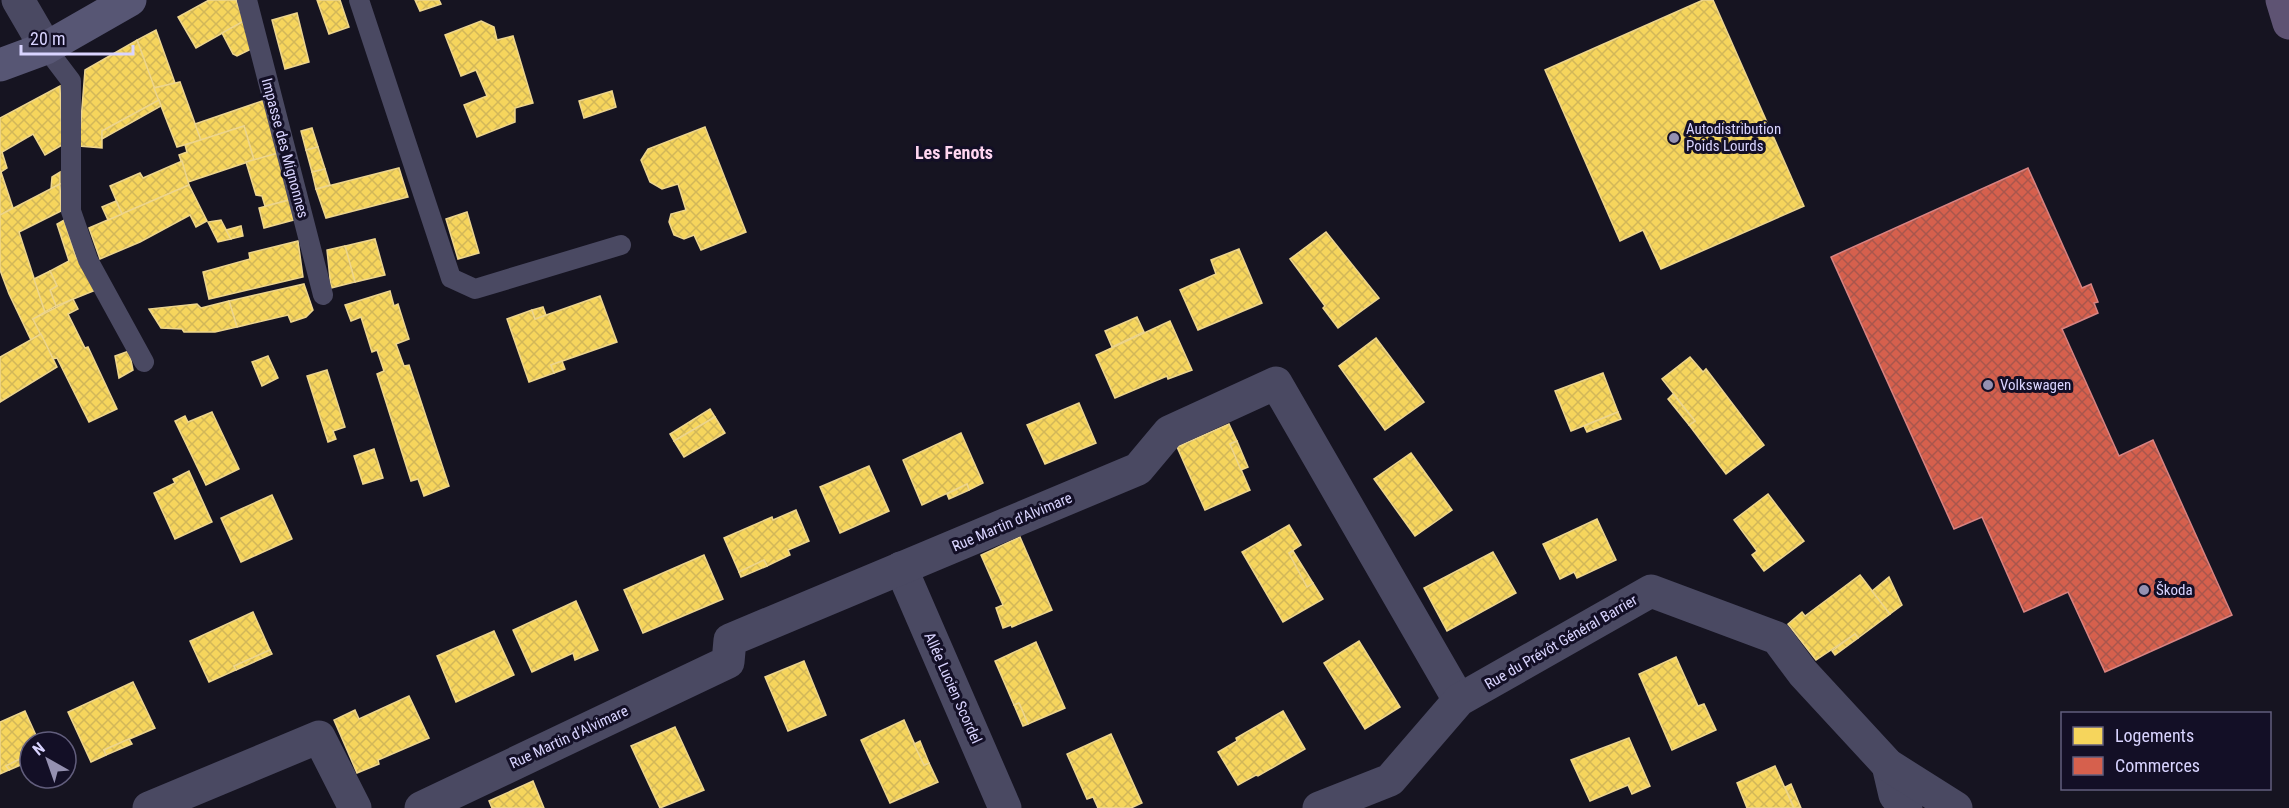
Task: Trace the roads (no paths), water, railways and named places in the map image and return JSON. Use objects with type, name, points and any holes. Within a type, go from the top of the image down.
[{"type":"main road","points":[[0,65],[46,48],[130,0]]},
{"type":"main road","points":[[2282,0],[2289,22]]},
{"type":"street","points":[[18,0],[46,48]]},
{"type":"street","name":"Rue Martin d'Alvimare","points":[[420,808],[728,662],[730,640],[1138,469],[1169,432],[1276,383],[1459,700]]},
{"type":"street","name":"Allée Lucien Scordel","points":[[901,568],[1005,808]]},
{"type":"street","name":"Rue du Prévôt Général Barrier","points":[[1319,808],[1390,780],[1459,700],[1651,591],[1777,638],[1803,673],[1888,765],[1956,808]]},
{"type":"street","points":[[149,808],[319,737],[356,808]]},
{"type":"street","name":"Rue du Prévôt Général Barrier","points":[[1888,765],[1895,795],[1906,808]]},
{"type":"lane","name":"Impasse des Mignonnes","points":[[247,0],[323,295]]},
{"type":"lane","points":[[359,0],[451,278],[475,289],[621,245]]},
{"type":"lane","points":[[46,48],[71,81],[71,211],[88,260],[144,362]]},
{"type":"place","name":"Autodistribution Poids Lourds","points":[[1674,138]]},
{"type":"place","name":"Volkswagen","points":[[1988,385]]},
{"type":"place","name":"Škoda","points":[[2144,590]]},
{"type":"district","name":"Les Fenots","points":[[954,152]]}]
